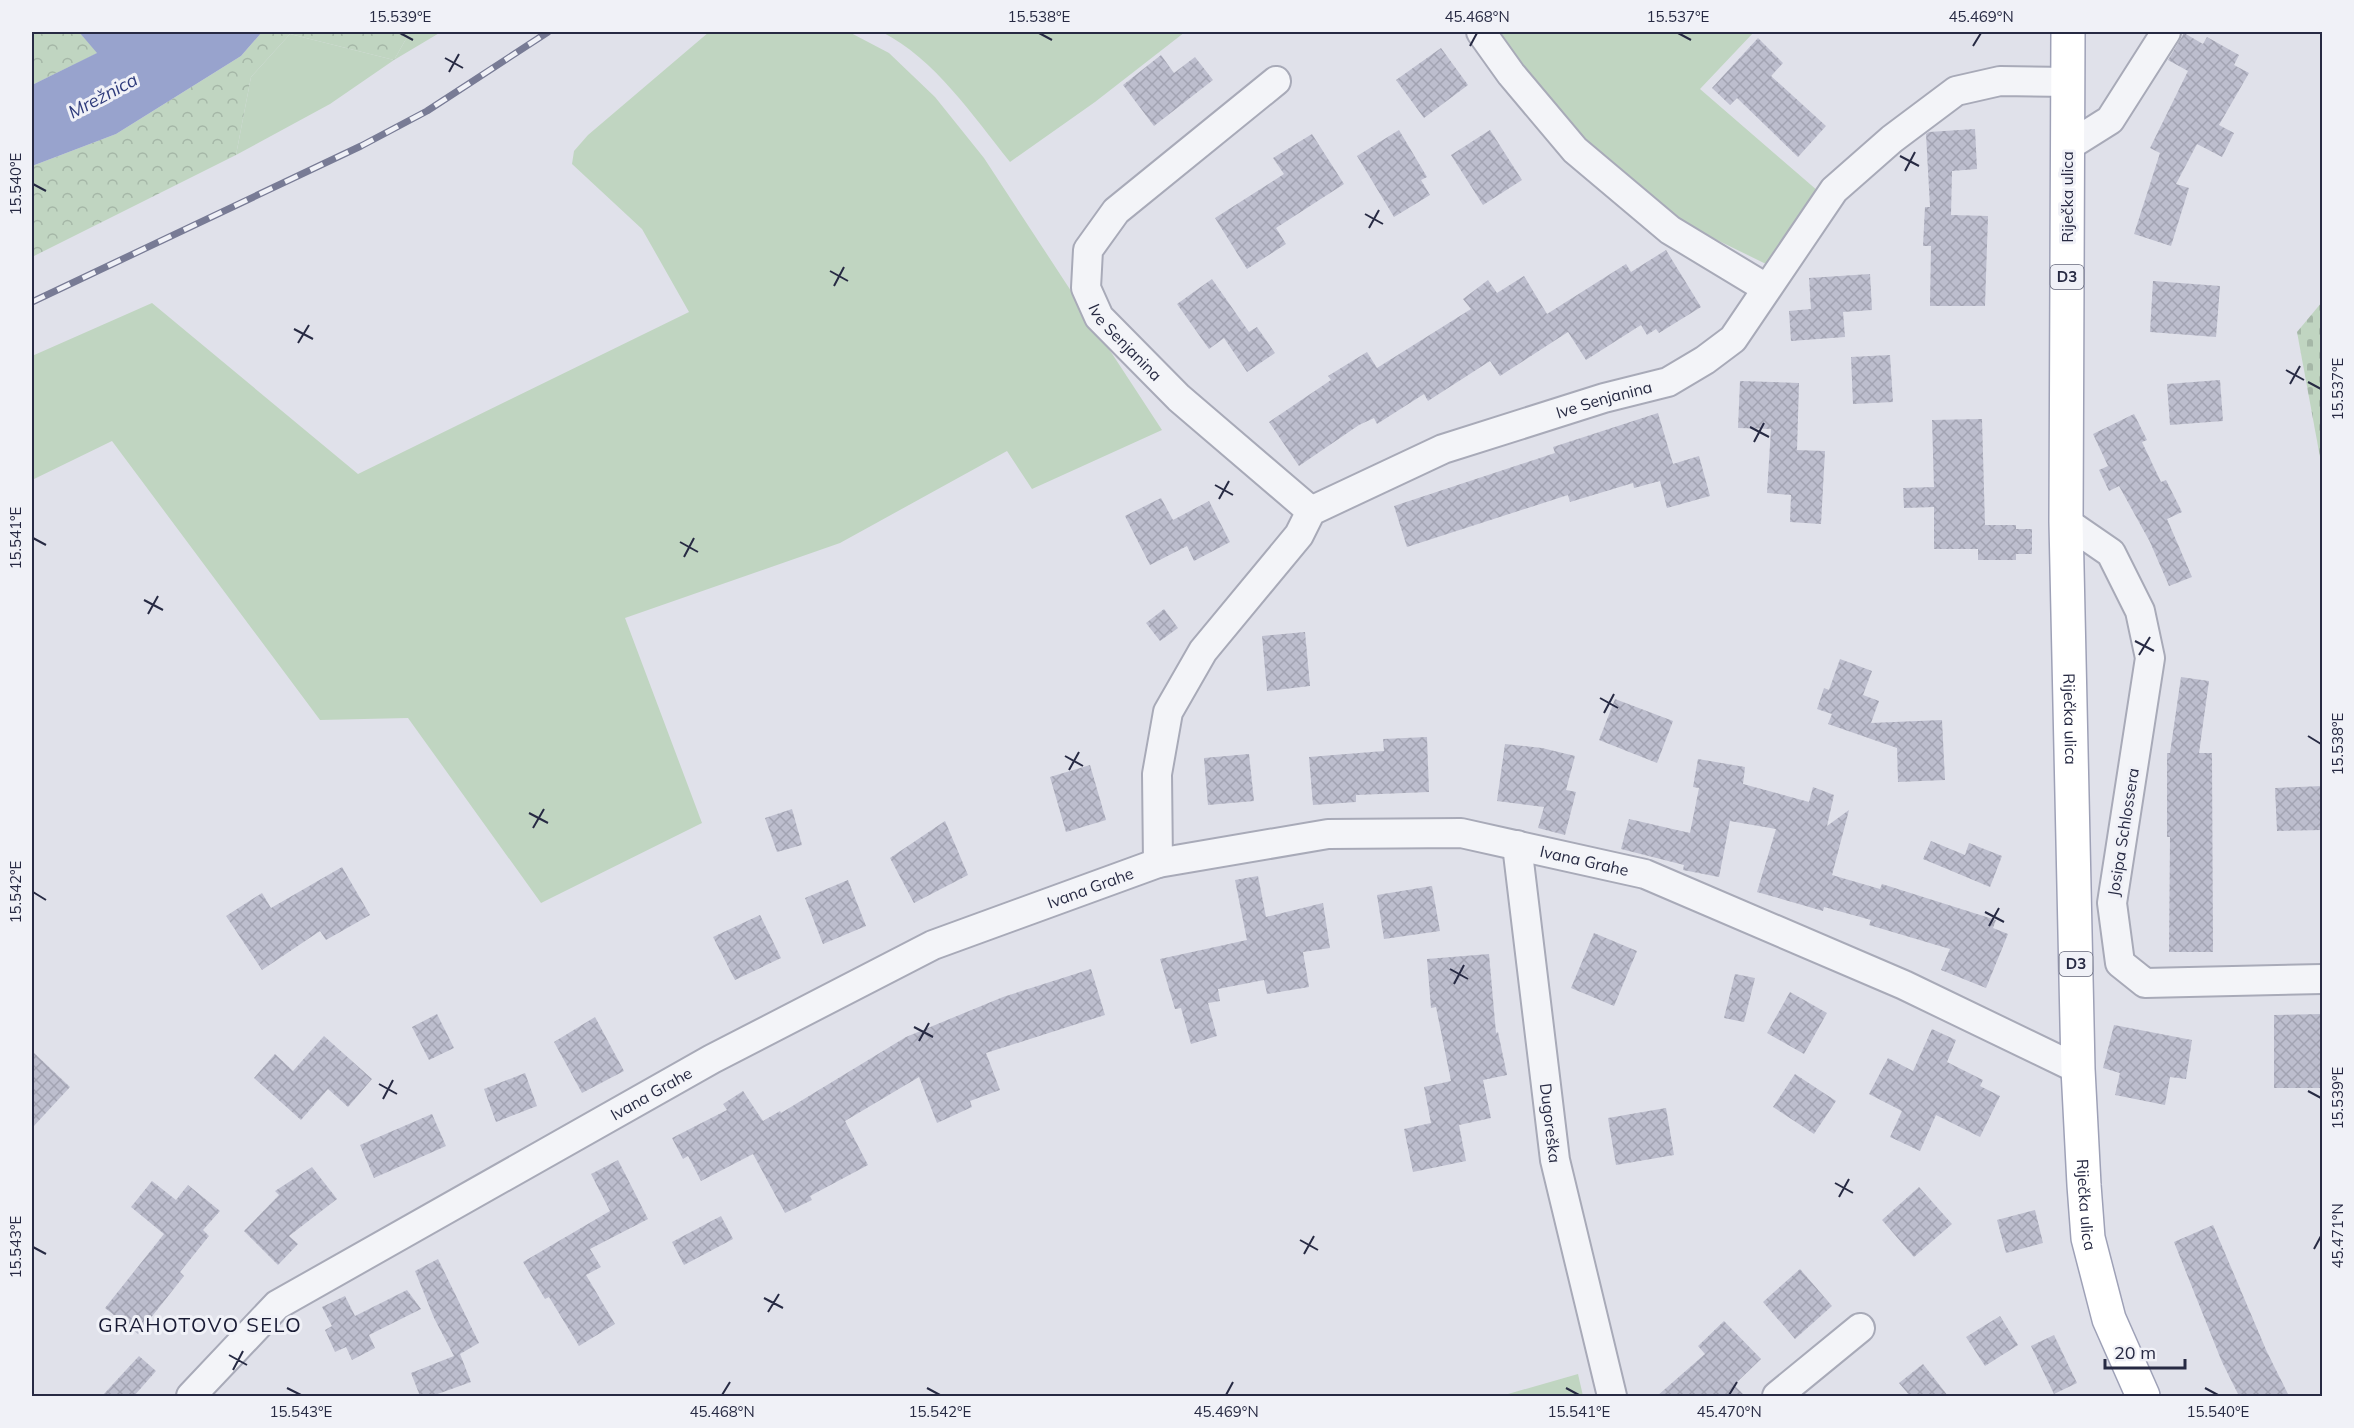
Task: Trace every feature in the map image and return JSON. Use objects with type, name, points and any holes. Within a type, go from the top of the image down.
[{"type":"main road","name":"Riječka ulica","points":[[2068,32],[2066,522],[2078,1069],[2088,1238],[2109,1319],[2143,1396]]},
{"type":"street","points":[[1481,32],[1511,74],[1575,150],[1670,230],[1766,288]]},
{"type":"street","points":[[2067,147],[2110,120],[2166,32]]},
{"type":"street","name":"Ive Senjanina","points":[[1276,81],[1116,211],[1088,250],[1086,288],[1099,318],[1179,398],[1311,511],[1443,449],[1604,398],[1668,382],[1705,360],[1733,339],[1834,190],[1892,138],[1956,91],[2000,81],[2069,82]]},
{"type":"street","points":[[1158,863],[1157,774],[1168,712],[1203,651],[1299,535],[1311,511]]},
{"type":"street","name":"Josipa Schlossera","points":[[2066,522],[2111,553],[2140,611],[2150,658],[2112,903],[2120,963],[2145,984],[2322,979]]},
{"type":"street","name":"Ivana Grahe","points":[[191,1396],[277,1305],[712,1059],[933,945],[1158,863],[1328,834],[1461,833],[1517,845],[1645,874],[1904,985],[2078,1069]]},
{"type":"street","name":"Dugoreška","points":[[1517,845],[1555,1160],[1612,1396]]},
{"type":"street","points":[[1777,1396],[1860,1328]]},
{"type":"green space","points":[[32,32],[79,32],[98,53],[32,85]]},
{"type":"green space","points":[[262,32],[410,32],[394,60],[290,34],[251,77],[236,155],[32,257],[32,166],[116,134],[241,56]]},
{"type":"green space","points":[[410,32],[441,32],[394,60]]},
{"type":"green space","points":[[709,32],[849,32],[889,53],[935,97],[984,158],[1162,430],[1032,489],[1007,451],[840,543],[625,618],[702,823],[541,903],[408,718],[320,720],[112,441],[32,480],[32,356],[152,303],[358,474],[689,312],[642,229],[572,164],[574,151],[588,135]]},
{"type":"green space","points":[[882,32],[1185,32],[1095,102],[1010,162],[936,73],[901,43]]},
{"type":"green space","points":[[1494,32],[1754,32],[1700,89],[1818,191],[1766,264],[1672,218],[1548,108]]},
{"type":"green space","points":[[290,34],[394,60],[330,104],[236,155],[251,77]]},
{"type":"green space","points":[[2322,302],[2322,468],[2297,332]]},
{"type":"green space","points":[[1578,1374],[1583,1396],[1501,1396]]},
{"type":"water","name":"Mrežnica","points":[[79,32],[262,32],[241,56],[116,134],[32,166],[32,85],[97,53]]},
{"type":"building","points":[[2184,33],[2203,44],[2207,37],[2239,55],[2234,65],[2249,73],[2219,125],[2234,133],[2222,157],[2197,144],[2176,184],[2189,188],[2171,246],[2134,234],[2160,153],[2150,148],[2188,71],[2168,60]]},
{"type":"building","points":[[1758,38],[1783,63],[1771,76],[1826,126],[1798,157],[1737,98],[1730,105],[1712,88]]},
{"type":"building","points":[[1441,48],[1468,85],[1424,118],[1396,80]]},
{"type":"building","points":[[1161,55],[1174,73],[1195,57],[1213,80],[1154,126],[1123,85]]},
{"type":"building","points":[[1975,129],[1977,169],[1952,171],[1951,215],[1988,216],[1985,306],[1930,306],[1931,246],[1923,246],[1925,207],[1930,207],[1926,134]]},
{"type":"building","points":[[1399,130],[1427,177],[1421,180],[1430,195],[1394,217],[1357,156]]},
{"type":"building","points":[[1490,130],[1522,180],[1483,205],[1451,155]]},
{"type":"building","points":[[1312,134],[1344,184],[1276,228],[1286,244],[1247,269],[1215,218],[1284,174],[1273,158]]},
{"type":"building","points":[[1666,250],[1701,307],[1659,333],[1656,329],[1647,335],[1641,325],[1586,360],[1568,332],[1500,376],[1490,361],[1428,401],[1424,394],[1377,424],[1374,418],[1359,425],[1299,466],[1269,422],[1331,380],[1328,376],[1367,352],[1377,368],[1471,309],[1463,299],[1488,280],[1497,293],[1524,276],[1547,314],[1626,264],[1631,272]]},
{"type":"building","points":[[1870,274],[1872,310],[1843,312],[1845,337],[1791,341],[1789,311],[1811,309],[1809,278]]},
{"type":"building","points":[[1212,279],[1249,332],[1257,327],[1275,353],[1247,372],[1224,338],[1209,349],[1177,304]]},
{"type":"building","points":[[2153,281],[2220,286],[2216,337],[2150,332]]},
{"type":"building","points":[[1890,355],[1893,402],[1853,404],[1851,357]]},
{"type":"building","points":[[2220,380],[2223,421],[2170,425],[2167,384]]},
{"type":"building","points":[[1740,381],[1799,383],[1797,450],[1825,451],[1821,524],[1790,522],[1791,495],[1767,493],[1771,429],[1738,428]]},
{"type":"building","points":[[1658,413],[1673,464],[1699,456],[1710,496],[1667,508],[1660,481],[1634,488],[1633,483],[1570,502],[1568,495],[1407,547],[1394,506],[1555,453],[1553,447]]},
{"type":"building","points":[[2134,414],[2147,440],[2142,442],[2161,482],[2166,480],[2182,512],[2167,519],[2192,577],[2169,586],[2150,542],[2119,486],[2109,491],[2099,470],[2108,466],[2093,434]]},
{"type":"building","points":[[1982,419],[1985,525],[2016,525],[2016,529],[2032,529],[2032,554],[2016,554],[2016,560],[1978,560],[1978,549],[1934,549],[1934,507],[1904,508],[1903,488],[1934,487],[1932,420]]},
{"type":"building","points":[[1161,498],[1173,520],[1209,501],[1230,542],[1194,561],[1187,546],[1150,565],[1125,516]]},
{"type":"building","points":[[1164,609],[1178,628],[1160,641],[1146,623]]},
{"type":"building","points":[[1305,632],[1310,686],[1267,691],[1262,636]]},
{"type":"building","points":[[1840,659],[1872,671],[1863,695],[1879,701],[1871,723],[1942,720],[1945,780],[1898,782],[1897,748],[1828,724],[1832,714],[1817,709],[1824,688],[1829,690]]},
{"type":"building","points":[[2181,677],[2209,681],[2199,753],[2212,753],[2213,952],[2169,952],[2170,837],[2167,837],[2167,753],[2170,753]]},
{"type":"building","points":[[1615,699],[1673,721],[1657,763],[1599,740]]},
{"type":"building","points":[[1427,737],[1429,792],[1356,795],[1356,802],[1313,805],[1309,757],[1384,751],[1383,739]]},
{"type":"building","points":[[1505,744],[1542,748],[1575,756],[1566,790],[1576,792],[1565,835],[1538,828],[1544,807],[1497,801]]},
{"type":"building","points":[[1249,754],[1254,801],[1208,805],[1204,758]]},
{"type":"building","points":[[1698,759],[1745,767],[1743,784],[1809,802],[1813,787],[1834,795],[1827,826],[1849,810],[1832,875],[1880,889],[1882,884],[1996,920],[1993,928],[2008,934],[1986,988],[1941,970],[1950,949],[1869,925],[1871,920],[1824,907],[1823,911],[1757,892],[1776,829],[1730,821],[1719,877],[1683,870],[1684,865],[1621,849],[1629,819],[1690,833],[1699,788],[1693,787]]},
{"type":"building","points":[[1090,765],[1106,820],[1066,832],[1050,777]]},
{"type":"building","points":[[2322,786],[2322,830],[2277,831],[2275,788]]},
{"type":"building","points":[[792,809],[802,845],[777,852],[765,818]]},
{"type":"building","points":[[945,821],[968,875],[914,903],[890,858]]},
{"type":"building","points":[[1931,841],[1965,855],[1969,843],[2002,856],[1990,887],[1923,859]]},
{"type":"building","points":[[342,867],[370,915],[326,940],[320,931],[262,970],[226,916],[262,893],[271,908]]},
{"type":"building","points":[[1258,876],[1266,917],[1323,903],[1330,948],[1303,952],[1309,987],[1267,994],[1264,980],[1218,989],[1220,1001],[1208,1003],[1217,1036],[1191,1044],[1181,1008],[1175,1009],[1160,959],[1247,940],[1235,880]]},
{"type":"building","points":[[848,880],[866,926],[823,944],[805,898]]},
{"type":"building","points":[[1432,886],[1440,931],[1384,939],[1377,895]]},
{"type":"building","points":[[760,915],[781,958],[735,980],[713,937]]},
{"type":"building","points":[[1594,933],[1637,951],[1614,1006],[1571,988]]},
{"type":"building","points":[[1489,954],[1496,1033],[1498,1032],[1507,1075],[1483,1080],[1491,1118],[1459,1125],[1466,1161],[1413,1172],[1404,1129],[1431,1123],[1424,1087],[1451,1081],[1436,1007],[1431,1008],[1427,959]]},
{"type":"building","points":[[1091,969],[1105,1015],[986,1053],[1000,1090],[970,1101],[972,1107],[937,1123],[919,1077],[845,1121],[868,1165],[810,1196],[812,1200],[785,1213],[753,1154],[701,1181],[688,1156],[683,1159],[672,1138],[727,1110],[723,1104],[743,1091],[763,1121],[780,1111],[781,1113],[906,1037],[1003,997]]},
{"type":"building","points":[[1735,974],[1755,978],[1744,1022],[1724,1018]]},
{"type":"building","points":[[1790,992],[1827,1013],[1804,1054],[1767,1033]]},
{"type":"building","points":[[437,1014],[454,1048],[429,1060],[412,1027]]},
{"type":"building","points":[[2320,1014],[2320,1088],[2274,1088],[2274,1015]]},
{"type":"building","points":[[595,1017],[624,1071],[582,1093],[554,1042]]},
{"type":"building","points":[[2114,1025],[2192,1040],[2186,1079],[2170,1077],[2165,1105],[2115,1095],[2120,1073],[2103,1068]]},
{"type":"building","points":[[1932,1029],[1956,1040],[1947,1062],[1983,1080],[1980,1086],[2000,1096],[1980,1137],[1936,1115],[1920,1151],[1890,1137],[1902,1111],[1869,1094],[1888,1058],[1913,1071]]},
{"type":"building","points":[[324,1036],[372,1079],[348,1107],[328,1089],[301,1120],[254,1078],[275,1054],[293,1071]]},
{"type":"building","points":[[32,1051],[70,1087],[32,1128]]},
{"type":"building","points":[[525,1073],[537,1106],[496,1122],[484,1089]]},
{"type":"building","points":[[1795,1074],[1836,1101],[1814,1134],[1773,1107]]},
{"type":"building","points":[[1666,1108],[1674,1155],[1616,1165],[1608,1118]]},
{"type":"building","points":[[432,1114],[446,1146],[374,1178],[360,1145]]},
{"type":"building","points":[[618,1160],[648,1219],[590,1249],[601,1267],[586,1275],[615,1324],[579,1346],[549,1297],[545,1299],[523,1262],[610,1211],[591,1174]]},
{"type":"building","points":[[312,1167],[337,1199],[289,1236],[298,1244],[278,1265],[244,1231],[279,1195],[275,1191]]},
{"type":"building","points":[[152,1181],[176,1200],[188,1185],[220,1211],[203,1230],[209,1236],[180,1272],[184,1276],[138,1334],[105,1308],[164,1234],[131,1207]]},
{"type":"building","points":[[1919,1187],[1952,1224],[1914,1257],[1882,1220]]},
{"type":"building","points":[[2035,1210],[2043,1243],[2006,1253],[1997,1220]]},
{"type":"building","points":[[721,1216],[733,1239],[684,1265],[672,1242]]},
{"type":"building","points":[[2213,1225],[2267,1352],[2289,1396],[2239,1396],[2222,1362],[2174,1242]]},
{"type":"building","points":[[438,1259],[479,1343],[460,1354],[471,1382],[432,1396],[420,1396],[411,1373],[454,1356],[434,1318],[415,1271]]},
{"type":"building","points":[[1800,1269],[1832,1306],[1795,1339],[1763,1302]]},
{"type":"building","points":[[407,1290],[421,1309],[369,1335],[375,1348],[352,1360],[346,1347],[335,1352],[325,1330],[332,1326],[322,1307],[345,1296],[355,1316]]},
{"type":"building","points":[[2000,1316],[2018,1345],[1985,1366],[1966,1337]]},
{"type":"building","points":[[1724,1321],[1761,1359],[1734,1385],[1745,1396],[1657,1396],[1705,1354],[1698,1346]]},
{"type":"building","points":[[2054,1335],[2077,1383],[2054,1394],[2031,1346]]},
{"type":"building","points":[[139,1356],[156,1371],[134,1396],[102,1396]]},
{"type":"building","points":[[1923,1364],[1948,1396],[1910,1396],[1899,1383]]},
{"type":"railway","points":[[32,302],[361,146],[427,111],[548,32]]},
{"type":"district","name":"GRAHOTOVO SELO","points":[[200,1325]]}]
